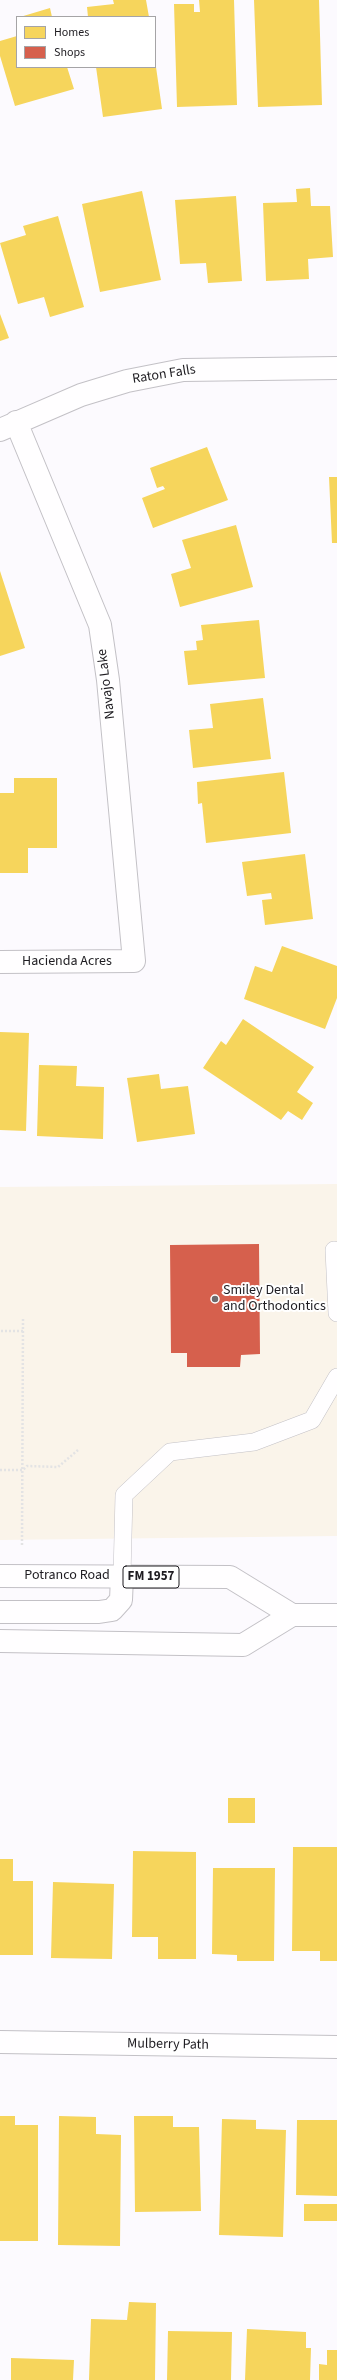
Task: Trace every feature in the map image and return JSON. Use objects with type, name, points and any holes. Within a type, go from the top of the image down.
[{"type":"street","name":"Raton Falls","points":[[8,426],[81,395],[127,381],[183,370],[337,368]]},
{"type":"street","name":"Navajo Lake","points":[[8,426],[100,624],[108,680],[134,961]]},
{"type":"street","name":"Hacienda Acres","points":[[0,962],[134,961]]},
{"type":"street","name":"Potranco Road","points":[[0,1576],[230,1577],[292,1614],[337,1615]]},
{"type":"street","points":[[0,1612],[99,1612],[112,1610],[122,1600],[122,1576]]},
{"type":"street","points":[[0,1641],[244,1645],[292,1614]]},
{"type":"street","name":"Mulberry Path","points":[[0,2042],[337,2047]]},
{"type":"lane","points":[[334,1250],[337,1313]]},
{"type":"lane","points":[[122,1576],[124,1495],[170,1452],[254,1442],[312,1420],[337,1377]]},
{"type":"path","points":[[22,1547],[23,1319]]},
{"type":"path","points":[[1,1331],[24,1331]]},
{"type":"path","points":[[0,1470],[23,1470],[27,1466],[58,1467],[78,1450]]},
{"type":"shaded area","points":[[337,1184],[337,1536],[0,1540],[0,1187]]},
{"type":"building: Homes","points":[[113,0],[146,0],[149,16],[88,16],[87,7],[114,4]]},
{"type":"building: Homes","points":[[199,0],[234,0],[237,105],[177,107],[174,4],[194,4],[194,12],[200,12]]},
{"type":"building: Homes","points":[[254,0],[319,0],[322,105],[258,107]]},
{"type":"building: Homes","points":[[50,8],[52,16],[23,16]]},
{"type":"building: Homes","points":[[16,36],[16,68],[67,68],[74,89],[15,106],[0,56],[0,41]]},
{"type":"building: Homes","points":[[156,67],[162,109],[103,117],[96,68]]},
{"type":"building: Homes","points":[[310,188],[311,206],[330,206],[333,257],[308,259],[309,279],[266,281],[263,203],[297,202],[296,189]]},
{"type":"building: Homes","points":[[142,191],[161,280],[100,292],[82,204]]},
{"type":"building: Homes","points":[[236,196],[242,281],[208,283],[206,263],[180,264],[175,200]]},
{"type":"building: Homes","points":[[58,216],[84,307],[50,317],[44,297],[18,304],[0,243],[26,235],[23,226]]},
{"type":"building: Homes","points":[[0,314],[9,338],[0,341]]},
{"type":"building: Homes","points":[[207,447],[228,500],[153,528],[142,498],[165,489],[163,486],[157,488],[150,468]]},
{"type":"building: Homes","points":[[329,477],[337,477],[337,543],[332,543]]},
{"type":"building: Homes","points":[[236,525],[253,587],[180,607],[171,574],[191,568],[182,540]]},
{"type":"building: Homes","points":[[0,571],[25,648],[0,656]]},
{"type":"building: Homes","points":[[259,620],[265,678],[188,685],[184,651],[197,650],[196,641],[203,640],[201,625]]},
{"type":"building: Homes","points":[[263,698],[271,759],[193,768],[189,730],[213,728],[210,704]]},
{"type":"building: Homes","points":[[284,772],[291,833],[206,843],[202,803],[198,804],[197,782]]},
{"type":"building: Homes","points":[[14,778],[57,778],[57,848],[28,848],[28,873],[0,873],[0,793],[14,793]]},
{"type":"building: Homes","points":[[305,854],[313,919],[265,925],[262,900],[272,899],[271,893],[247,896],[242,862]]},
{"type":"building: Homes","points":[[282,946],[337,966],[337,998],[325,1029],[244,999],[255,966],[272,972]]},
{"type":"building: Homes","points":[[243,1019],[314,1067],[297,1092],[313,1103],[302,1120],[288,1111],[281,1120],[203,1068],[221,1041],[226,1045]]},
{"type":"building: Homes","points":[[0,1032],[29,1033],[26,1131],[0,1130]]},
{"type":"building: Homes","points":[[39,1065],[77,1066],[76,1086],[104,1087],[103,1139],[37,1136]]},
{"type":"building: Homes","points":[[159,1074],[161,1089],[188,1086],[195,1134],[137,1142],[127,1078]]},
{"type":"building: Homes","points":[[228,1798],[255,1798],[255,1823],[228,1823]]},
{"type":"building: Homes","points":[[293,1847],[337,1847],[337,1961],[320,1961],[320,1951],[292,1951]]},
{"type":"building: Homes","points":[[133,1851],[196,1852],[196,1959],[158,1959],[158,1937],[132,1937]]},
{"type":"building: Homes","points":[[0,1859],[13,1859],[13,1881],[33,1881],[33,1955],[0,1955]]},
{"type":"building: Homes","points":[[213,1868],[275,1868],[274,1961],[237,1961],[237,1955],[212,1954]]},
{"type":"building: Homes","points":[[53,1882],[114,1884],[112,1959],[51,1958]]},
{"type":"building: Homes","points":[[0,2116],[15,2116],[15,2125],[38,2125],[38,2241],[0,2241]]},
{"type":"building: Homes","points":[[59,2116],[96,2117],[96,2134],[121,2135],[120,2246],[58,2245]]},
{"type":"building: Homes","points":[[134,2116],[173,2116],[173,2127],[199,2127],[201,2211],[135,2212]]},
{"type":"building: Homes","points":[[222,2119],[256,2120],[256,2129],[286,2130],[283,2237],[219,2235]]},
{"type":"building: Homes","points":[[297,2120],[337,2120],[337,2196],[296,2195]]},
{"type":"building: Homes","points":[[304,2204],[337,2204],[337,2221],[304,2221]]},
{"type":"building: Homes","points":[[129,2302],[156,2303],[155,2380],[89,2380],[91,2319],[127,2320]]},
{"type":"building: Homes","points":[[247,2329],[306,2332],[306,2348],[311,2348],[310,2380],[245,2380]]},
{"type":"building: Homes","points":[[168,2331],[232,2332],[231,2380],[167,2380]]},
{"type":"building: Homes","points":[[327,2350],[337,2350],[337,2380],[319,2380],[319,2364],[327,2365]]},
{"type":"building: Homes","points":[[11,2358],[74,2360],[73,2380],[11,2380]]},
{"type":"building: Shops","name":"Smiley Dental and Orthodontics","points":[[259,1244],[260,1354],[241,1355],[240,1367],[187,1367],[187,1353],[171,1353],[170,1245]]},
{"type":"place","name":"Smiley Dental and Orthodontics","points":[[215,1299]]}]
